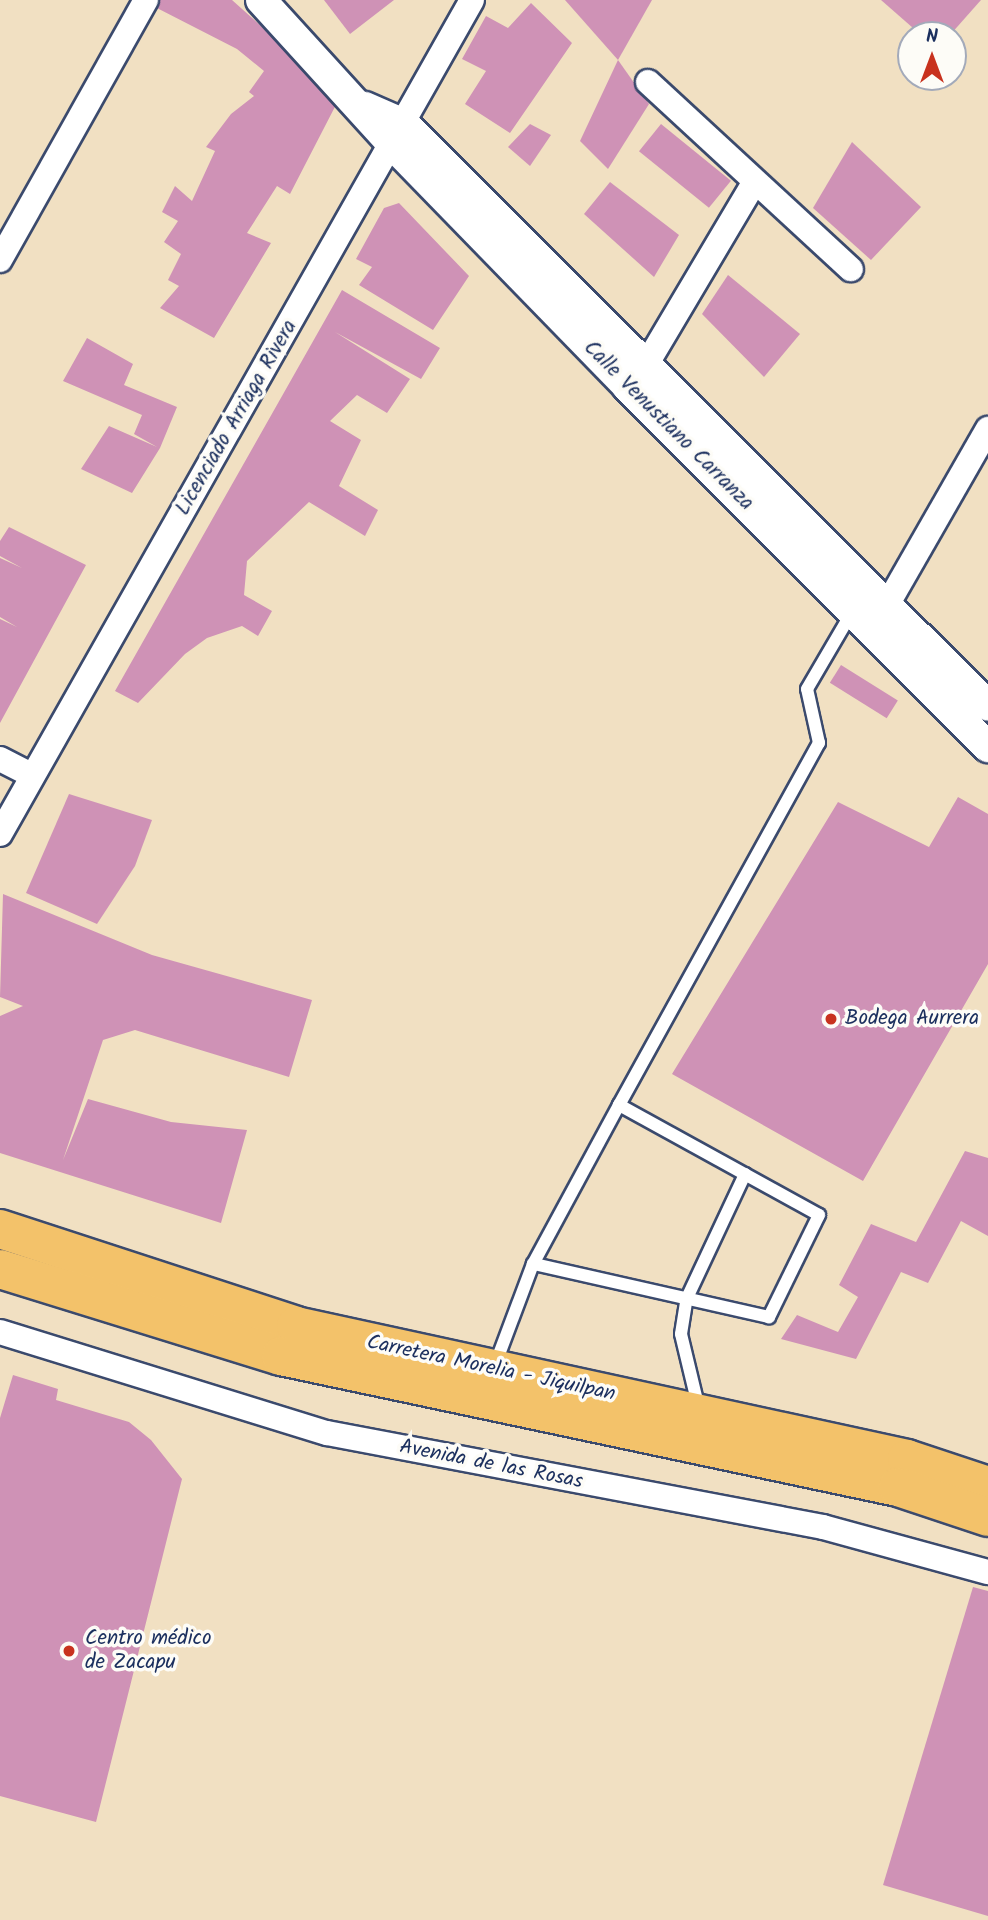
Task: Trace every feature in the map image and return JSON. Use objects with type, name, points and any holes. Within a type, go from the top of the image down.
[{"type":"main road","name":"Carretera Morelia - Jiquilpan","points":[[0,1229],[296,1326],[492,1371],[907,1459],[988,1486]]},
{"type":"main road","name":"Carretera Morelia - Jiquilpan","points":[[0,1269],[281,1356],[898,1488],[988,1517]]},
{"type":"street","points":[[0,260],[146,0]]},
{"type":"street","name":"Calle Venustiano Carranza","points":[[261,0],[352,102],[399,134],[637,375],[852,612],[988,747]]},
{"type":"street","name":"Licenciado Arriaga Rivera","points":[[0,834],[399,134],[472,0]]},
{"type":"street","points":[[648,82],[754,183],[851,269]]},
{"type":"street","points":[[637,375],[754,183]]},
{"type":"street","name":"Calle Venustiano Carranza","points":[[637,375],[887,605],[988,706]]},
{"type":"street","points":[[852,612],[887,605],[988,429]]},
{"type":"street","points":[[0,760],[33,775]]},
{"type":"street","name":"Avenida de las Rosas","points":[[0,1332],[327,1433],[823,1527],[988,1572]]},
{"type":"lane","points":[[492,1371],[533,1264],[819,744],[807,689],[852,612]]},
{"type":"lane","points":[[533,1264],[769,1317],[819,1215],[619,1105]]},
{"type":"lane","points":[[700,1413],[681,1334],[687,1298],[745,1174]]},
{"type":"building","points":[[157,0],[232,0],[340,97],[290,194],[277,186],[247,233],[271,243],[214,338],[160,308],[179,286],[168,280],[181,254],[164,242],[178,221],[162,212],[175,186],[192,201],[215,151],[206,147],[231,114],[254,96],[249,92],[264,71],[237,49],[153,6]]},
{"type":"building","points":[[324,0],[394,0],[350,34]]},
{"type":"building","points":[[565,0],[652,0],[618,60]]},
{"type":"building","points":[[881,0],[981,0],[962,21],[905,21]]},
{"type":"building","points":[[531,3],[572,43],[510,133],[465,104],[486,71],[462,59],[486,16],[508,28]]},
{"type":"building","points":[[618,60],[649,104],[608,169],[580,141]]},
{"type":"building","points":[[530,124],[551,135],[530,166],[508,147]]},
{"type":"building","points":[[661,124],[731,181],[709,208],[639,151]]},
{"type":"building","points":[[852,142],[921,207],[871,260],[813,208]]},
{"type":"building","points":[[610,182],[679,235],[654,277],[584,214]]},
{"type":"building","points":[[399,203],[469,276],[433,330],[359,285],[372,267],[356,259],[384,208]]},
{"type":"building","points":[[728,275],[800,334],[764,377],[702,314]]},
{"type":"building","points":[[342,290],[440,348],[421,379],[335,332],[410,379],[387,413],[357,395],[330,421],[361,440],[339,486],[378,510],[365,536],[309,502],[247,561],[244,595],[272,611],[258,636],[242,626],[207,638],[185,654],[138,703],[115,691]]},
{"type":"building","points":[[87,338],[133,364],[124,385],[177,407],[160,448],[132,493],[81,469],[109,426],[157,447],[134,434],[142,415],[63,381]]},
{"type":"building","points":[[9,527],[86,565],[0,723],[0,619],[17,627],[0,617],[0,558],[22,568],[0,556],[0,541]]},
{"type":"building","points":[[841,665],[898,701],[887,718],[830,683]]},
{"type":"building","points":[[69,794],[152,820],[135,866],[97,924],[26,893]]},
{"type":"building","name":"Bodega Aurrera","points":[[958,797],[988,814],[988,964],[863,1181],[672,1074],[838,802],[929,847]]},
{"type":"building","points":[[3,894],[152,955],[312,1000],[289,1077],[135,1030],[103,1040],[63,1160],[88,1099],[171,1122],[247,1130],[221,1223],[0,1153],[0,1016],[23,1006],[0,997]]},
{"type":"building","points":[[965,1151],[988,1158],[988,1236],[961,1221],[928,1283],[901,1272],[856,1359],[781,1339],[797,1315],[838,1332],[858,1297],[839,1285],[871,1224],[916,1242]]},
{"type":"building","name":"Centro médico de Zacapu","points":[[13,1375],[58,1389],[56,1400],[129,1422],[151,1440],[182,1479],[96,1822],[0,1796],[0,1418]]},
{"type":"building","points":[[973,1587],[988,1591],[988,1916],[883,1885]]},
{"type":"place","name":"Bodega Aurrera","points":[[831,1019]]},
{"type":"place","name":"Centro médico de Zacapu","points":[[69,1651]]}]
